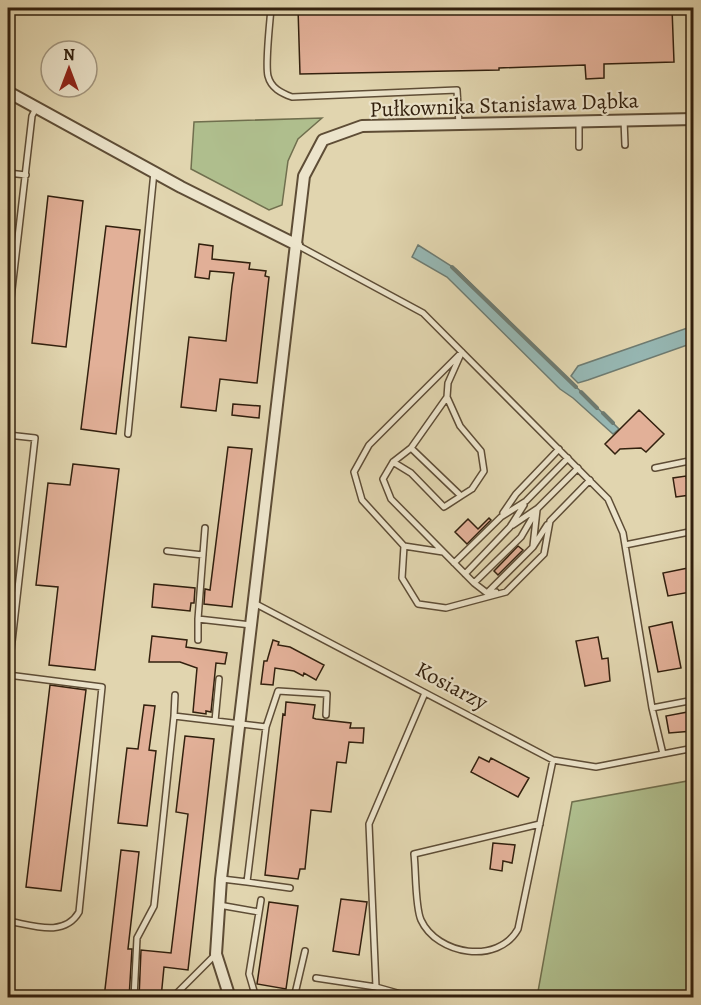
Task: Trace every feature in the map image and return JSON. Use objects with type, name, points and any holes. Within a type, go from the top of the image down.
[{"type":"street","points":[[8,92],[154,172],[297,245],[220,879],[216,954],[230,998]]},
{"type":"street","name":"Pułkownika Stanisława Dąbka","points":[[297,245],[304,177],[323,140],[362,126],[693,119]]},
{"type":"lane","points":[[271,8],[267,74],[273,87],[283,94],[292,97],[457,90],[459,124]]},
{"type":"lane","points":[[11,298],[32,116],[36,108]]},
{"type":"lane","points":[[624,120],[625,145]]},
{"type":"lane","points":[[579,121],[579,147]]},
{"type":"lane","points":[[128,434],[154,172]]},
{"type":"lane","points":[[8,173],[26,175]]},
{"type":"lane","points":[[297,245],[423,313],[608,499],[623,533],[652,708],[663,754]]},
{"type":"lane","points":[[393,462],[411,473],[444,507],[472,489],[484,471],[481,451],[460,426],[447,397],[448,383],[462,352]]},
{"type":"lane","points":[[443,552],[404,546],[362,500],[354,472],[369,445],[462,352]]},
{"type":"lane","points":[[447,397],[411,448],[393,462],[383,479],[391,499],[474,583],[487,593],[506,592]]},
{"type":"lane","points":[[8,435],[35,438],[8,676],[102,687],[79,912],[75,919],[62,928],[8,921]]},
{"type":"lane","points":[[411,448],[460,496]]},
{"type":"lane","points":[[501,517],[516,494],[559,449]]},
{"type":"lane","points":[[510,527],[526,501],[568,458]]},
{"type":"lane","points":[[655,468],[693,460]]},
{"type":"lane","points":[[465,574],[510,527],[538,508],[578,468]]},
{"type":"lane","points":[[487,593],[533,547],[550,520],[590,480]]},
{"type":"lane","points":[[454,563],[501,517],[526,501]]},
{"type":"lane","points":[[533,547],[538,508]]},
{"type":"lane","points":[[521,537],[538,508]]},
{"type":"lane","points":[[404,546],[402,578],[418,604],[446,609],[506,592],[544,554],[550,520]]},
{"type":"lane","points":[[474,583],[521,537],[550,520]]},
{"type":"lane","points":[[198,640],[205,528]]},
{"type":"lane","points":[[625,545],[693,531]]},
{"type":"lane","points":[[167,551],[203,555]]},
{"type":"lane","name":"Kosiarzy","points":[[254,603],[553,760],[596,767],[693,748]]},
{"type":"lane","points":[[198,619],[251,625]]},
{"type":"lane","points":[[215,721],[219,679]]},
{"type":"lane","points":[[247,882],[266,727],[278,691],[327,694],[326,714]]},
{"type":"lane","points":[[376,987],[369,825],[425,693]]},
{"type":"lane","points":[[134,998],[137,938],[154,906],[175,695]]},
{"type":"lane","points":[[652,708],[693,700]]},
{"type":"lane","points":[[174,716],[266,727]]},
{"type":"lane","points":[[540,825],[414,854],[419,917],[432,935],[453,948],[485,952],[496,950],[513,938],[518,930],[540,825],[553,760]]},
{"type":"lane","points":[[220,879],[290,888]]},
{"type":"lane","points":[[256,998],[249,974],[261,900]]},
{"type":"lane","points":[[219,905],[259,912]]},
{"type":"lane","points":[[294,998],[304,951]]},
{"type":"lane","points":[[172,998],[216,954]]},
{"type":"lane","points":[[316,978],[376,987],[415,998]]},
{"type":"green space","points":[[322,118],[298,139],[288,161],[282,205],[269,210],[191,169],[194,122]]},
{"type":"green space","points":[[693,780],[693,997],[537,997],[572,802]]},
{"type":"water","points":[[418,245],[456,269],[619,429],[613,434],[560,389],[447,277],[412,257]]},
{"type":"water","points":[[693,326],[693,343],[578,383],[571,376],[578,366]]},
{"type":"building","points":[[298,8],[672,8],[674,62],[604,64],[604,78],[586,79],[585,65],[499,68],[499,70],[300,74]]},
{"type":"building","points":[[48,196],[83,201],[66,347],[32,343]]},
{"type":"building","points":[[106,226],[140,230],[116,434],[81,429]]},
{"type":"building","points":[[199,244],[213,246],[212,259],[250,263],[249,269],[266,271],[265,276],[269,277],[257,383],[220,379],[216,411],[181,407],[189,337],[226,341],[234,273],[210,271],[209,279],[195,277]]},
{"type":"building","points":[[233,404],[260,406],[259,418],[232,415]]},
{"type":"building","points":[[639,410],[664,434],[646,452],[641,448],[620,449],[615,454],[605,444]]},
{"type":"building","points":[[228,447],[252,449],[232,607],[204,604],[205,589],[210,590]]},
{"type":"building","points":[[73,464],[119,469],[95,670],[49,665],[58,587],[36,585],[48,483],[70,485]]},
{"type":"building","points":[[686,476],[690,495],[676,497],[673,478]]},
{"type":"building","points":[[489,518],[491,520],[467,544],[455,532],[468,519],[478,529]]},
{"type":"building","points":[[518,546],[523,550],[498,575],[494,571]]},
{"type":"building","points":[[693,567],[691,592],[668,596],[663,573]]},
{"type":"building","points":[[154,584],[195,588],[194,603],[191,603],[190,611],[152,607]]},
{"type":"building","points":[[672,622],[681,668],[658,672],[649,627]]},
{"type":"building","points":[[152,636],[187,640],[186,647],[227,653],[225,664],[216,663],[211,712],[206,711],[206,714],[193,712],[197,668],[180,662],[149,662]]},
{"type":"building","points":[[598,637],[602,659],[608,658],[610,681],[585,686],[576,641]]},
{"type":"building","points":[[273,640],[279,642],[278,645],[290,647],[324,665],[316,680],[304,673],[303,676],[294,671],[275,668],[273,685],[261,684],[264,661],[267,661]]},
{"type":"building","points":[[50,685],[86,690],[61,891],[26,887]]},
{"type":"building","points":[[286,702],[315,705],[313,718],[316,719],[351,723],[350,728],[364,728],[363,743],[349,742],[346,763],[337,762],[331,812],[311,810],[305,869],[300,869],[298,879],[265,875]]},
{"type":"building","points":[[144,705],[155,706],[149,750],[156,751],[147,826],[118,823],[127,748],[138,749]]},
{"type":"building","points":[[693,711],[693,731],[669,733],[666,716]]},
{"type":"building","points":[[185,736],[214,739],[188,970],[164,967],[161,998],[139,998],[141,950],[171,953],[188,814],[176,812]]},
{"type":"building","points":[[479,757],[489,762],[491,758],[529,778],[518,797],[471,772]]},
{"type":"building","points":[[493,843],[515,845],[512,863],[503,861],[502,871],[490,869]]},
{"type":"building","points":[[121,850],[139,852],[128,949],[132,949],[129,998],[104,998]]},
{"type":"building","points":[[341,899],[367,902],[359,955],[333,951]]},
{"type":"building","points":[[269,902],[298,906],[286,989],[257,984]]},
{"type":"waterway","points":[[452,267],[576,387]]},
{"type":"waterway","points":[[581,392],[597,408]]},
{"type":"waterway","points":[[603,413],[613,423]]}]
